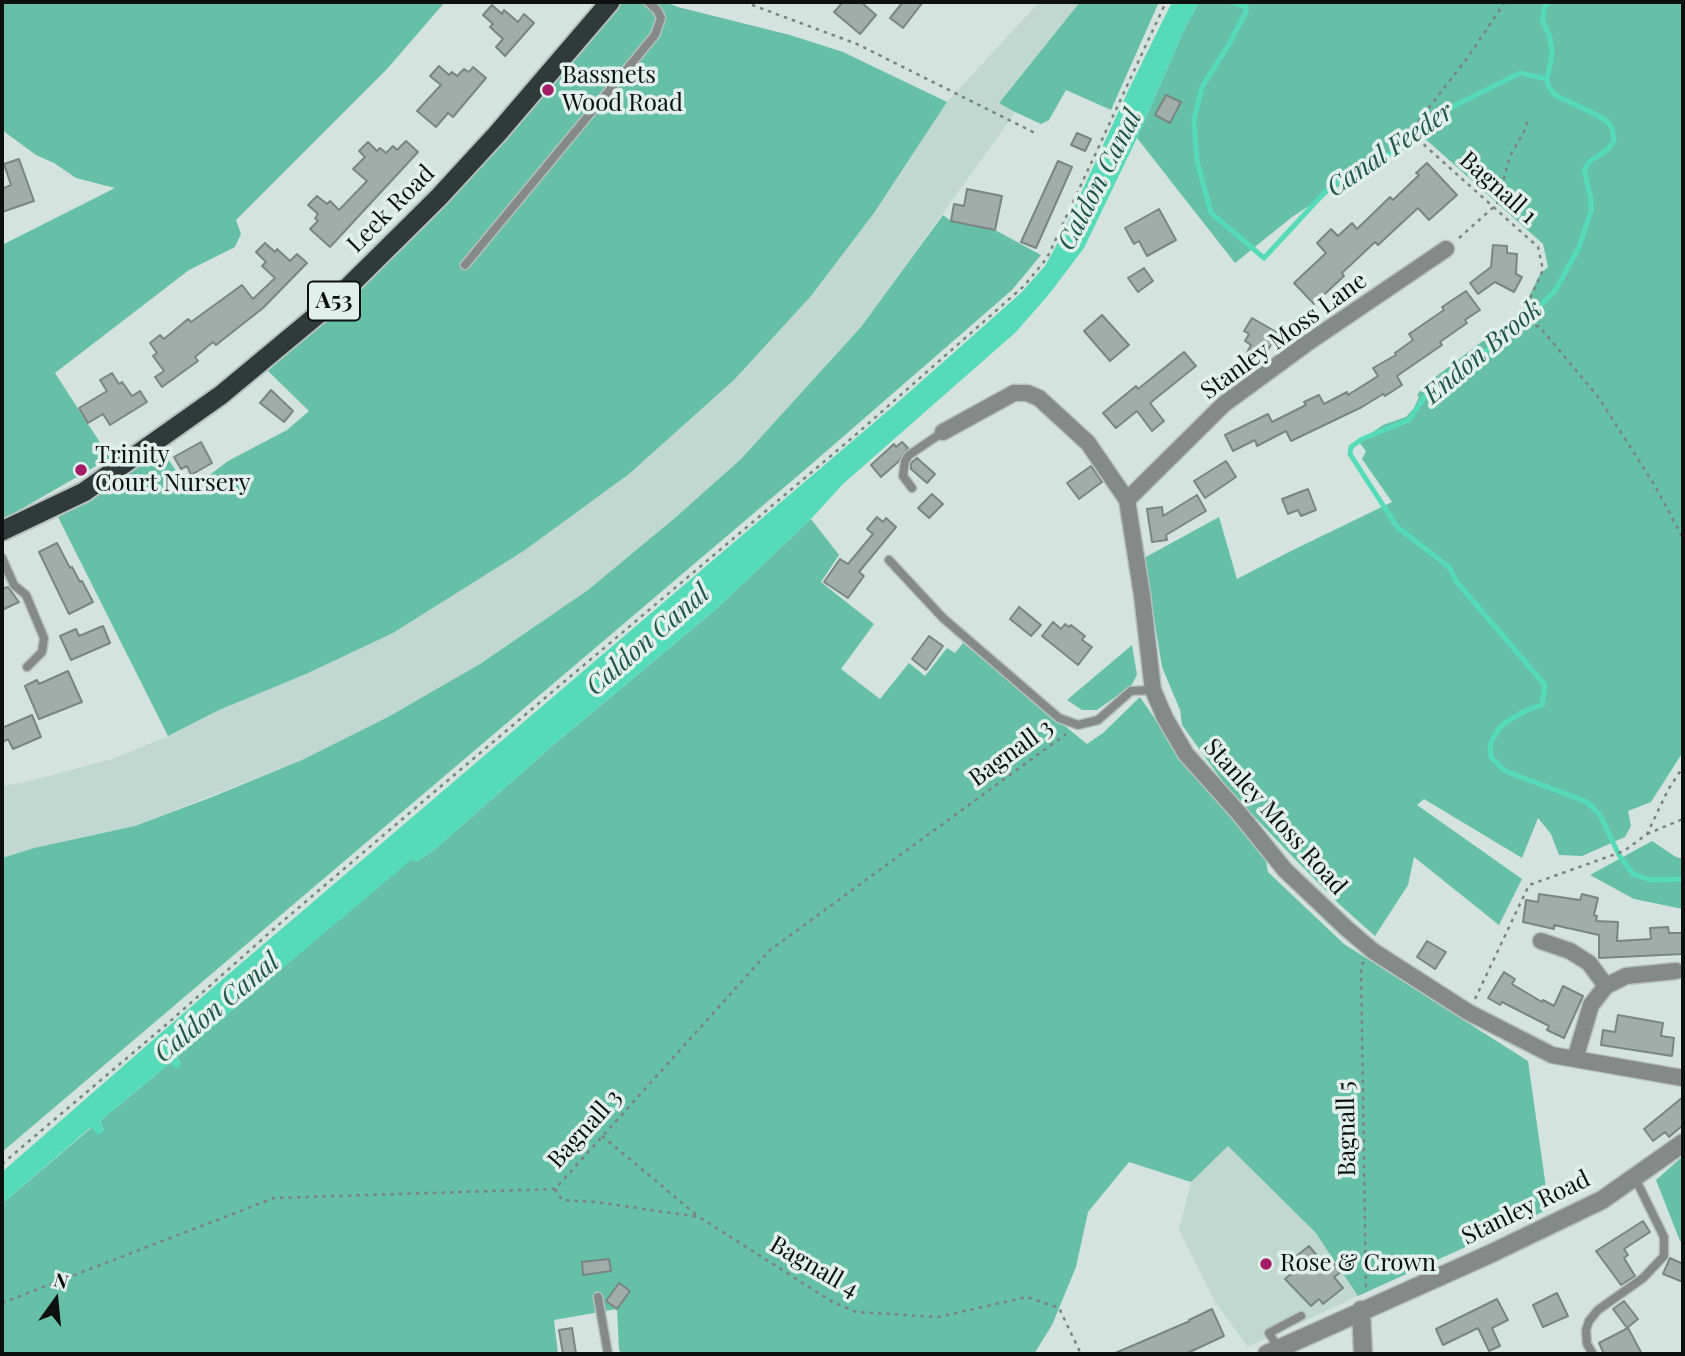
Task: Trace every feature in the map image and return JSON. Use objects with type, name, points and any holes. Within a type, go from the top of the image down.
[{"type":"highway","name":"Leek Road","points":[[2,531],[84,492],[221,395],[334,301],[439,197],[610,2]]},
{"type":"street","name":"Stanley Moss Lane","points":[[1127,500],[1224,404],[1306,344],[1446,249]]},
{"type":"street","name":"Stanley Moss Road","points":[[943,432],[1014,393],[1027,393],[1039,398],[1088,443],[1127,500],[1142,594],[1153,690],[1165,718],[1186,754],[1238,811],[1285,870],[1373,951],[1468,1012],[1552,1055],[1683,1078]]},
{"type":"street","points":[[1541,941],[1570,951],[1589,963],[1606,986]]},
{"type":"street","points":[[1575,1059],[1591,1004],[1606,986],[1626,976],[1676,971]]},
{"type":"street","name":"Stanley Road","points":[[1273,1352],[1602,1200],[1683,1143]]},
{"type":"street","points":[[1361,1311],[1363,1354]]},
{"type":"lane","points":[[465,265],[655,35],[661,18],[648,2]]},
{"type":"lane","points":[[912,488],[903,476],[905,461],[943,432]]},
{"type":"lane","points":[[2,558],[14,585],[26,595],[44,638],[42,652],[27,667]]},
{"type":"lane","points":[[889,560],[943,618],[1059,718],[1078,725],[1098,720],[1131,691],[1153,690]]},
{"type":"lane","points":[[1593,1354],[1587,1345],[1586,1330],[1589,1321],[1598,1310],[1643,1278],[1664,1256],[1664,1237],[1635,1178]]},
{"type":"lane","points":[[598,1297],[608,1354]]},
{"type":"lane","points":[[1273,1352],[1269,1333],[1301,1316]]},
{"type":"path","points":[[744,2],[857,44],[1037,134]]},
{"type":"path","points":[[2,1164],[407,815],[852,438],[1024,286],[1047,258],[1166,2]]},
{"type":"path","name":"Bagnall 1","points":[[1504,2],[1468,57],[1411,131],[1412,134],[1538,247],[1543,270],[1522,316],[1531,327],[1539,326],[1599,398],[1683,538]]},
{"type":"path","points":[[1446,249],[1497,204],[1510,156],[1526,128],[1527,120]]},
{"type":"path","name":"Bagnall 3","points":[[2,1303],[274,1198],[555,1189],[770,950],[1078,725]]},
{"type":"path","points":[[1647,834],[1668,790],[1683,767]]},
{"type":"path","points":[[1468,1012],[1529,885],[1624,850],[1647,834],[1683,819]]},
{"type":"path","name":"Bagnall 5","points":[[1361,1311],[1367,1289],[1362,965],[1373,951]]},
{"type":"path","points":[[602,1136],[699,1217]]},
{"type":"path","name":"Bagnall 4","points":[[555,1189],[562,1200],[596,1202],[699,1217],[831,1301],[856,1312],[938,1317],[1027,1297],[1059,1308],[1081,1354]]},
{"type":"shaded area","points":[[2,2],[445,2],[387,69],[236,220],[241,234],[235,247],[189,270],[55,373],[110,458],[2,520],[2,245],[115,188],[76,178],[36,155],[2,130]]},
{"type":"shaded area","points":[[622,2],[665,2],[790,35],[843,52],[947,102],[874,213],[811,296],[734,380],[629,474],[525,550],[393,633],[306,674],[219,710],[168,736],[58,517],[162,451],[190,490],[228,461],[287,430],[309,411],[268,371],[379,270],[490,151]]},
{"type":"shaded area","points":[[1039,2],[1080,2],[999,102],[1015,112],[861,327],[741,459],[588,590],[480,664],[388,717],[302,760],[135,826],[34,848],[2,858],[2,786],[112,759],[393,633],[525,550],[629,474],[734,380],[811,296],[874,213],[947,102]]},
{"type":"shaded area","points":[[1080,2],[1159,2],[1111,110],[1066,90],[1049,120],[1041,124],[999,103]]},
{"type":"shaded area","points":[[1199,2],[1683,2],[1683,752],[1651,802],[1628,811],[1631,826],[1625,837],[1582,856],[1559,855],[1551,834],[1538,818],[1522,858],[1424,799],[1417,805],[1522,879],[1499,925],[1414,857],[1408,885],[1375,936],[1291,855],[1228,789],[1182,725],[1180,710],[1162,667],[1144,558],[1219,517],[1237,579],[1392,502],[1362,459],[1366,451],[1359,442],[1383,425],[1406,417],[1414,408],[1419,397],[1417,395],[1425,385],[1522,311],[1540,274],[1548,267],[1543,244],[1421,135],[1416,142],[1394,156],[1373,164],[1292,217],[1235,263],[1137,138]]},
{"type":"shaded area","points":[[943,215],[951,221],[995,230],[1041,255],[1012,290],[807,468],[2,1152],[2,858],[34,848],[135,826],[212,797],[302,760],[388,717],[480,664],[588,590],[741,459],[861,327]]},
{"type":"shaded area","points":[[811,519],[839,555],[821,582],[874,624],[841,669],[880,699],[909,663],[925,676],[947,648],[955,653],[963,643],[1087,744],[1103,733],[1140,697],[1194,776],[1265,856],[1268,872],[1344,944],[1528,1061],[1549,1209],[1358,1296],[1315,1232],[1228,1146],[1191,1182],[1129,1162],[1088,1212],[1076,1267],[1052,1325],[1034,1354],[622,1354],[619,1350],[617,1309],[554,1320],[558,1354],[2,1354],[2,1204],[92,1127],[104,1130],[100,1121],[170,1063],[181,1064],[177,1057],[411,859],[418,861],[434,850],[558,741],[715,610]]},
{"type":"shaded area","points":[[1132,645],[1137,675],[1131,686],[1097,710],[1082,710],[1067,700]]},
{"type":"shaded area","points":[[1652,841],[1683,859],[1683,909],[1634,899],[1590,875]]},
{"type":"shaded area","name":"Rose & Crown","points":[[1228,1145],[1315,1232],[1358,1296],[1248,1347],[1215,1302],[1179,1230],[1191,1182]]},
{"type":"shaded area","points":[[1683,1156],[1683,1243],[1656,1180]]},
{"type":"water","name":"Caldon Canal","points":[[1172,2],[1199,2],[1084,248],[1016,332],[843,484],[811,519],[715,610],[558,741],[434,850],[418,861],[411,860],[177,1057],[181,1064],[179,1067],[176,1068],[170,1063],[100,1121],[104,1130],[101,1133],[98,1135],[91,1127],[2,1204],[2,1172],[224,978],[897,403],[1021,293],[1045,266],[1061,237]]},
{"type":"building","points":[[843,2],[861,2],[876,15],[860,34],[834,12]]},
{"type":"building","points":[[903,2],[923,2],[903,28],[890,18]]},
{"type":"building","points":[[492,5],[502,14],[504,10],[518,22],[524,14],[534,23],[505,56],[496,47],[503,39],[490,27],[493,24],[483,15]]},
{"type":"building","points":[[439,66],[449,75],[452,72],[457,76],[464,69],[469,72],[473,67],[486,78],[453,117],[448,113],[436,127],[417,111],[441,85],[430,76]]},
{"type":"building","points":[[1166,95],[1181,102],[1170,123],[1155,115]]},
{"type":"building","points":[[1077,133],[1091,139],[1085,151],[1071,145]]},
{"type":"building","points":[[406,141],[418,152],[330,247],[310,229],[318,221],[315,218],[318,214],[308,205],[317,196],[327,204],[330,201],[339,210],[367,181],[353,169],[365,157],[359,151],[368,142],[377,151],[380,148],[386,153],[393,146],[397,150]]},
{"type":"building","points":[[19,159],[34,201],[2,212],[2,189],[11,185],[4,164]]},
{"type":"building","points":[[1058,161],[1072,167],[1036,248],[1021,242]]},
{"type":"building","points":[[1427,163],[1457,195],[1429,220],[1418,208],[1378,245],[1375,242],[1314,304],[1294,283],[1326,253],[1317,243],[1331,229],[1338,236],[1352,223],[1357,229],[1390,197],[1393,200],[1419,175],[1416,173]]},
{"type":"building","points":[[967,189],[1002,196],[995,230],[951,221],[954,204],[964,206]]},
{"type":"building","points":[[1159,209],[1176,240],[1147,256],[1139,241],[1134,244],[1125,228]]},
{"type":"building","points":[[265,243],[275,252],[277,249],[290,261],[297,254],[307,263],[263,308],[216,345],[213,342],[195,357],[198,361],[162,387],[155,377],[164,371],[153,356],[157,353],[150,343],[160,335],[164,339],[188,319],[191,322],[242,285],[253,299],[275,278],[262,266],[266,262],[256,252]]},
{"type":"building","points":[[1493,245],[1507,246],[1507,253],[1517,254],[1516,274],[1522,277],[1514,292],[1495,282],[1478,294],[1470,283],[1491,267]]},
{"type":"building","points":[[1144,268],[1153,281],[1138,292],[1128,278]]},
{"type":"building","points":[[1466,291],[1480,310],[1440,342],[1442,345],[1397,376],[1402,385],[1385,396],[1383,394],[1291,441],[1286,431],[1257,446],[1255,440],[1233,451],[1225,435],[1268,414],[1272,422],[1306,405],[1304,402],[1319,395],[1324,404],[1347,392],[1348,395],[1378,376],[1373,368],[1396,355],[1395,353],[1413,340],[1409,334]]},
{"type":"building","points":[[1102,315],[1129,345],[1110,361],[1084,331]]},
{"type":"building","points":[[1252,318],[1278,333],[1266,353],[1263,351],[1258,359],[1247,353],[1251,345],[1245,341],[1249,334],[1244,331]]},
{"type":"building","points":[[1184,352],[1196,366],[1150,403],[1164,421],[1152,431],[1137,411],[1116,428],[1103,413]]},
{"type":"building","points":[[112,373],[132,396],[140,391],[147,402],[110,425],[103,414],[88,423],[79,408],[107,391],[100,380]]},
{"type":"building","points":[[271,390],[293,411],[284,422],[260,403]]},
{"type":"building","points":[[201,442],[212,463],[191,475],[187,466],[181,469],[174,457]]},
{"type":"building","points":[[902,442],[908,448],[898,462],[881,477],[871,465],[894,444],[896,447]]},
{"type":"building","points":[[917,458],[935,474],[927,483],[911,469],[911,463]]},
{"type":"building","points":[[1226,461],[1236,477],[1205,498],[1194,481]]},
{"type":"building","points":[[1091,466],[1102,482],[1079,499],[1067,483]]},
{"type":"building","points":[[1308,489],[1316,510],[1301,516],[1298,510],[1288,514],[1282,499]]},
{"type":"building","points":[[932,494],[943,504],[929,518],[918,508]]},
{"type":"building","points":[[1197,495],[1206,511],[1166,535],[1167,540],[1152,542],[1147,509],[1162,507],[1163,516]]},
{"type":"building","points":[[877,517],[883,522],[886,518],[896,527],[859,572],[864,576],[848,598],[824,582],[840,559],[848,564],[873,534],[867,529]]},
{"type":"building","points":[[57,543],[93,602],[69,614],[39,552]]},
{"type":"building","points":[[8,587],[19,602],[2,610],[2,589]]},
{"type":"building","points":[[1019,607],[1041,625],[1031,636],[1010,619]]},
{"type":"building","points":[[1053,622],[1061,629],[1065,624],[1069,627],[1071,625],[1085,636],[1082,640],[1092,647],[1078,665],[1042,636]]},
{"type":"building","points":[[103,626],[110,643],[71,660],[60,636],[76,629],[79,636]]},
{"type":"building","points":[[929,636],[943,646],[926,670],[912,659]]},
{"type":"building","points":[[68,671],[82,702],[39,719],[25,686],[37,680],[39,684]]},
{"type":"building","points":[[32,715],[41,737],[13,749],[8,739],[2,743],[2,728]]},
{"type":"building","points":[[1539,894],[1580,900],[1582,894],[1598,898],[1594,915],[1597,916],[1596,921],[1618,922],[1617,941],[1651,939],[1650,928],[1668,927],[1669,933],[1683,933],[1683,954],[1599,958],[1599,935],[1554,925],[1554,929],[1523,922],[1526,900],[1538,902]]},
{"type":"building","points":[[1427,941],[1446,952],[1435,969],[1417,957]]},
{"type":"building","points":[[1504,972],[1515,979],[1512,984],[1554,1006],[1563,986],[1583,996],[1564,1038],[1547,1030],[1549,1026],[1502,1002],[1500,1005],[1488,998]]},
{"type":"building","points":[[1618,1015],[1663,1023],[1661,1036],[1674,1038],[1672,1056],[1601,1045],[1603,1030],[1615,1032]]},
{"type":"building","points":[[1683,1097],[1683,1125],[1669,1137],[1665,1132],[1653,1141],[1644,1129]]},
{"type":"building","points":[[1643,1221],[1650,1232],[1624,1249],[1628,1255],[1624,1258],[1635,1276],[1621,1285],[1596,1251]]},
{"type":"building","points":[[1309,1246],[1323,1263],[1329,1258],[1341,1272],[1334,1277],[1343,1288],[1323,1304],[1319,1299],[1311,1306],[1285,1279],[1301,1266],[1294,1258]]},
{"type":"building","points":[[1670,1258],[1683,1264],[1683,1282],[1663,1274]]},
{"type":"building","points":[[609,1259],[611,1271],[583,1275],[582,1262]]},
{"type":"building","points":[[619,1283],[630,1291],[617,1309],[606,1301]]},
{"type":"building","points":[[1557,1293],[1568,1316],[1543,1327],[1533,1305]]},
{"type":"building","points":[[1497,1299],[1508,1320],[1492,1328],[1500,1346],[1489,1351],[1478,1328],[1443,1345],[1436,1329]]},
{"type":"building","points":[[1624,1301],[1638,1319],[1627,1328],[1613,1309]]},
{"type":"building","points":[[1212,1309],[1224,1336],[1194,1350],[1185,1354],[1113,1354],[1190,1321]]},
{"type":"building","points":[[572,1328],[576,1354],[563,1354],[559,1330]]},
{"type":"building","points":[[1628,1328],[1642,1354],[1604,1354],[1599,1343]]},
{"type":"waterway","name":"Canal Feeder","points":[[1231,2],[1246,7],[1246,12],[1202,87],[1194,120],[1197,161],[1211,213],[1264,258],[1326,191],[1362,163],[1394,153],[1436,117],[1520,73],[1547,79]]},
{"type":"waterway","name":"Endon Brook","points":[[1550,2],[1545,6],[1543,14],[1552,55],[1548,86],[1555,95],[1607,121],[1612,128],[1614,141],[1607,150],[1590,161],[1584,170],[1591,211],[1579,247],[1555,291],[1505,340],[1458,367],[1430,389],[1409,420],[1362,439],[1351,447],[1350,454],[1397,527],[1449,567],[1456,581],[1545,685],[1542,705],[1525,711],[1497,731],[1490,745],[1491,757],[1505,771],[1587,802],[1600,815],[1619,855],[1633,874],[1650,880],[1683,879]]},
{"type":"place","name":"Bassnets Wood Road","points":[[548,90]]},
{"type":"place","name":"Trinity Court Nursery","points":[[81,470]]},
{"type":"place","name":"Rose & Crown","points":[[1266,1264]]}]
